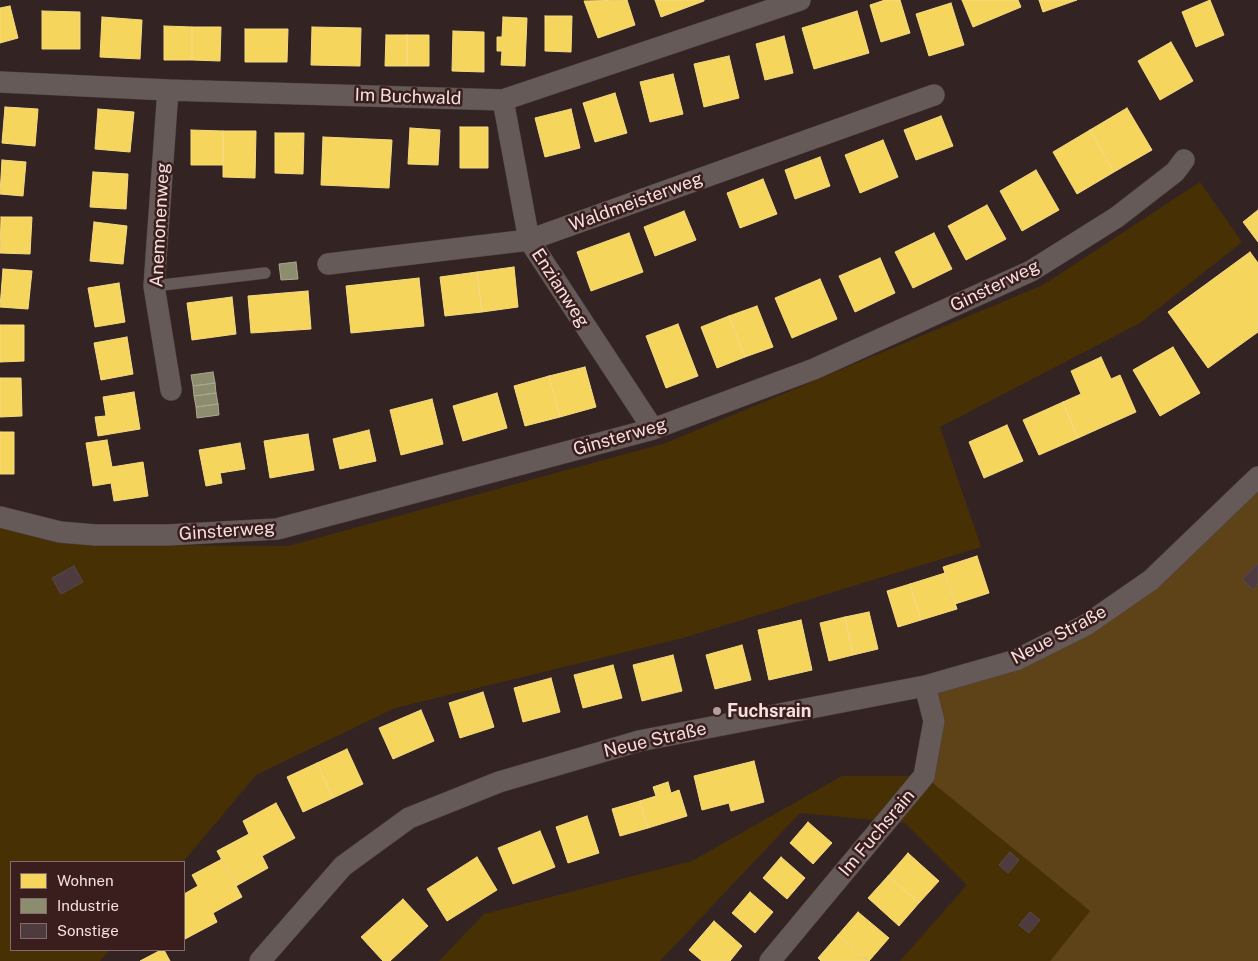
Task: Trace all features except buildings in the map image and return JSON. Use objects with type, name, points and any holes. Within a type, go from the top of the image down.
[{"type":"street","name":"Im Buchwald","points":[[0,82],[168,90],[503,100],[800,0]]},
{"type":"street","name":"Anemonenweg","points":[[168,90],[154,286],[171,390]]},
{"type":"street","name":"Waldmeisterweg","points":[[328,264],[529,240],[934,95]]},
{"type":"street","name":"Enzianweg","points":[[503,100],[529,240],[653,429]]},
{"type":"street","name":"Ginsterweg","points":[[0,517],[60,532],[94,535],[168,536],[277,529],[653,429],[814,369],[1031,271],[1117,217],[1175,172],[1184,160]]},
{"type":"street","name":"Neue Straße","points":[[260,961],[342,866],[409,818],[499,782],[639,741],[925,686],[1016,660],[1086,625],[1151,580],[1258,477]]},
{"type":"street","name":"Im Fuchsrain","points":[[770,961],[924,776],[934,721],[925,686]]},
{"type":"lane","points":[[154,286],[265,274]]},
{"type":"shaded area","points":[[1200,182],[1242,242],[1140,323],[940,427],[981,547],[683,638],[395,708],[256,775],[184,861],[10,861],[10,951],[108,951],[100,961],[0,961],[0,525],[98,545],[288,546],[666,443],[1043,285]]},
{"type":"shaded area","points":[[1258,477],[1258,961],[1050,961],[1090,911],[924,776],[925,686],[1086,625]]},
{"type":"shaded area","points":[[842,776],[924,776],[1090,911],[1050,961],[900,961],[967,885],[905,823],[800,813],[660,961],[439,961],[484,914],[692,861]]},
{"type":"place","name":"Fuchsrain","points":[[717,711]]}]
